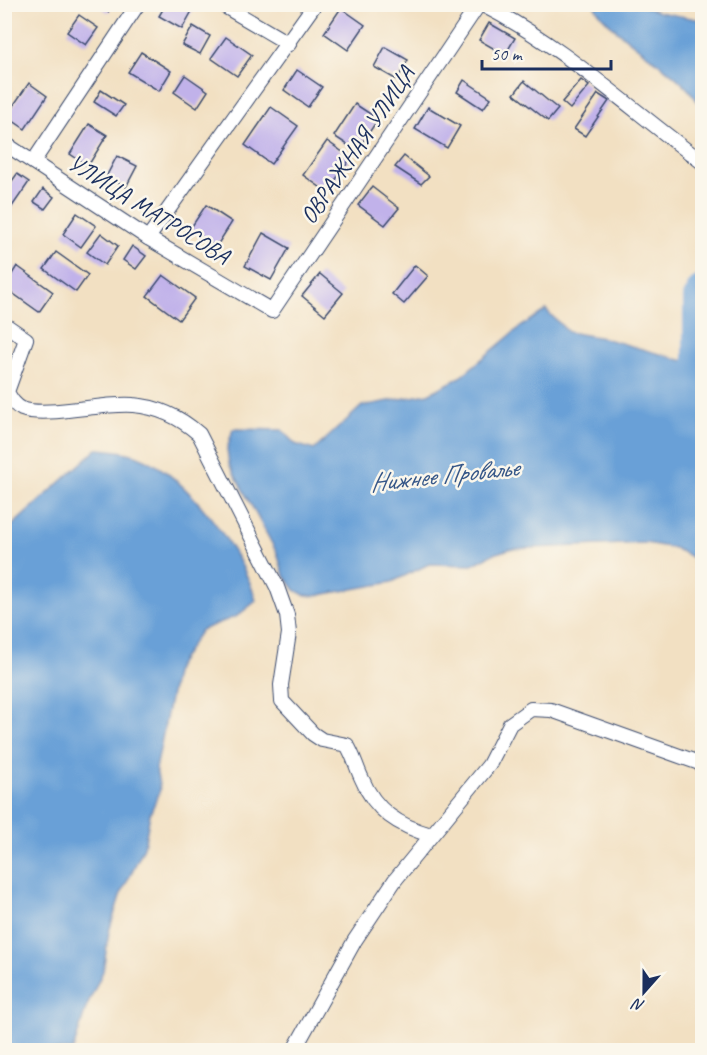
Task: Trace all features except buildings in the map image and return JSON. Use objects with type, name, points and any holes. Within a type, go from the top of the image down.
[{"type":"street","points":[[33,162],[138,4]]},
{"type":"street","points":[[221,4],[289,44]]},
{"type":"street","points":[[148,238],[289,44],[315,4]]},
{"type":"street","points":[[480,4],[518,23],[590,73],[702,162]]},
{"type":"street","name":"ОВРАЖНАЯ УЛИЦА","points":[[272,311],[480,4]]},
{"type":"street","name":"УЛИЦА МАТРОСОВА","points":[[4,143],[148,238],[272,311]]},
{"type":"street","points":[[4,324],[26,339],[7,392],[12,402],[23,409],[42,411],[133,405],[161,411],[184,421],[200,434],[277,587],[287,615],[289,633],[281,685],[282,701],[313,734],[322,740],[346,745],[353,754],[365,787],[393,820],[407,829],[431,835]]},
{"type":"street","points":[[294,1050],[355,940],[395,880],[489,765],[510,724],[531,709],[551,710],[702,764]]},
{"type":"water","points":[[594,5],[640,5],[659,12],[702,20],[702,111],[695,97],[683,84],[618,32],[604,19]]},
{"type":"water","name":"Нижнее Провалье","points":[[546,310],[568,332],[603,338],[702,366],[702,568],[690,556],[674,548],[646,543],[510,549],[493,554],[472,565],[429,564],[392,582],[314,596],[304,595],[295,590],[284,575],[277,553],[229,464],[227,449],[233,429],[282,430],[295,444],[314,450],[362,406],[428,394],[459,378],[519,328]]},
{"type":"water","points":[[97,449],[138,456],[156,465],[175,479],[193,497],[226,538],[249,581],[256,601],[237,616],[201,630],[176,668],[156,769],[160,790],[150,814],[144,847],[120,896],[109,931],[103,971],[86,1008],[73,1050],[5,1050],[5,532]]},
{"type":"waterway","points":[[694,406],[699,391],[699,298],[702,291]]}]
